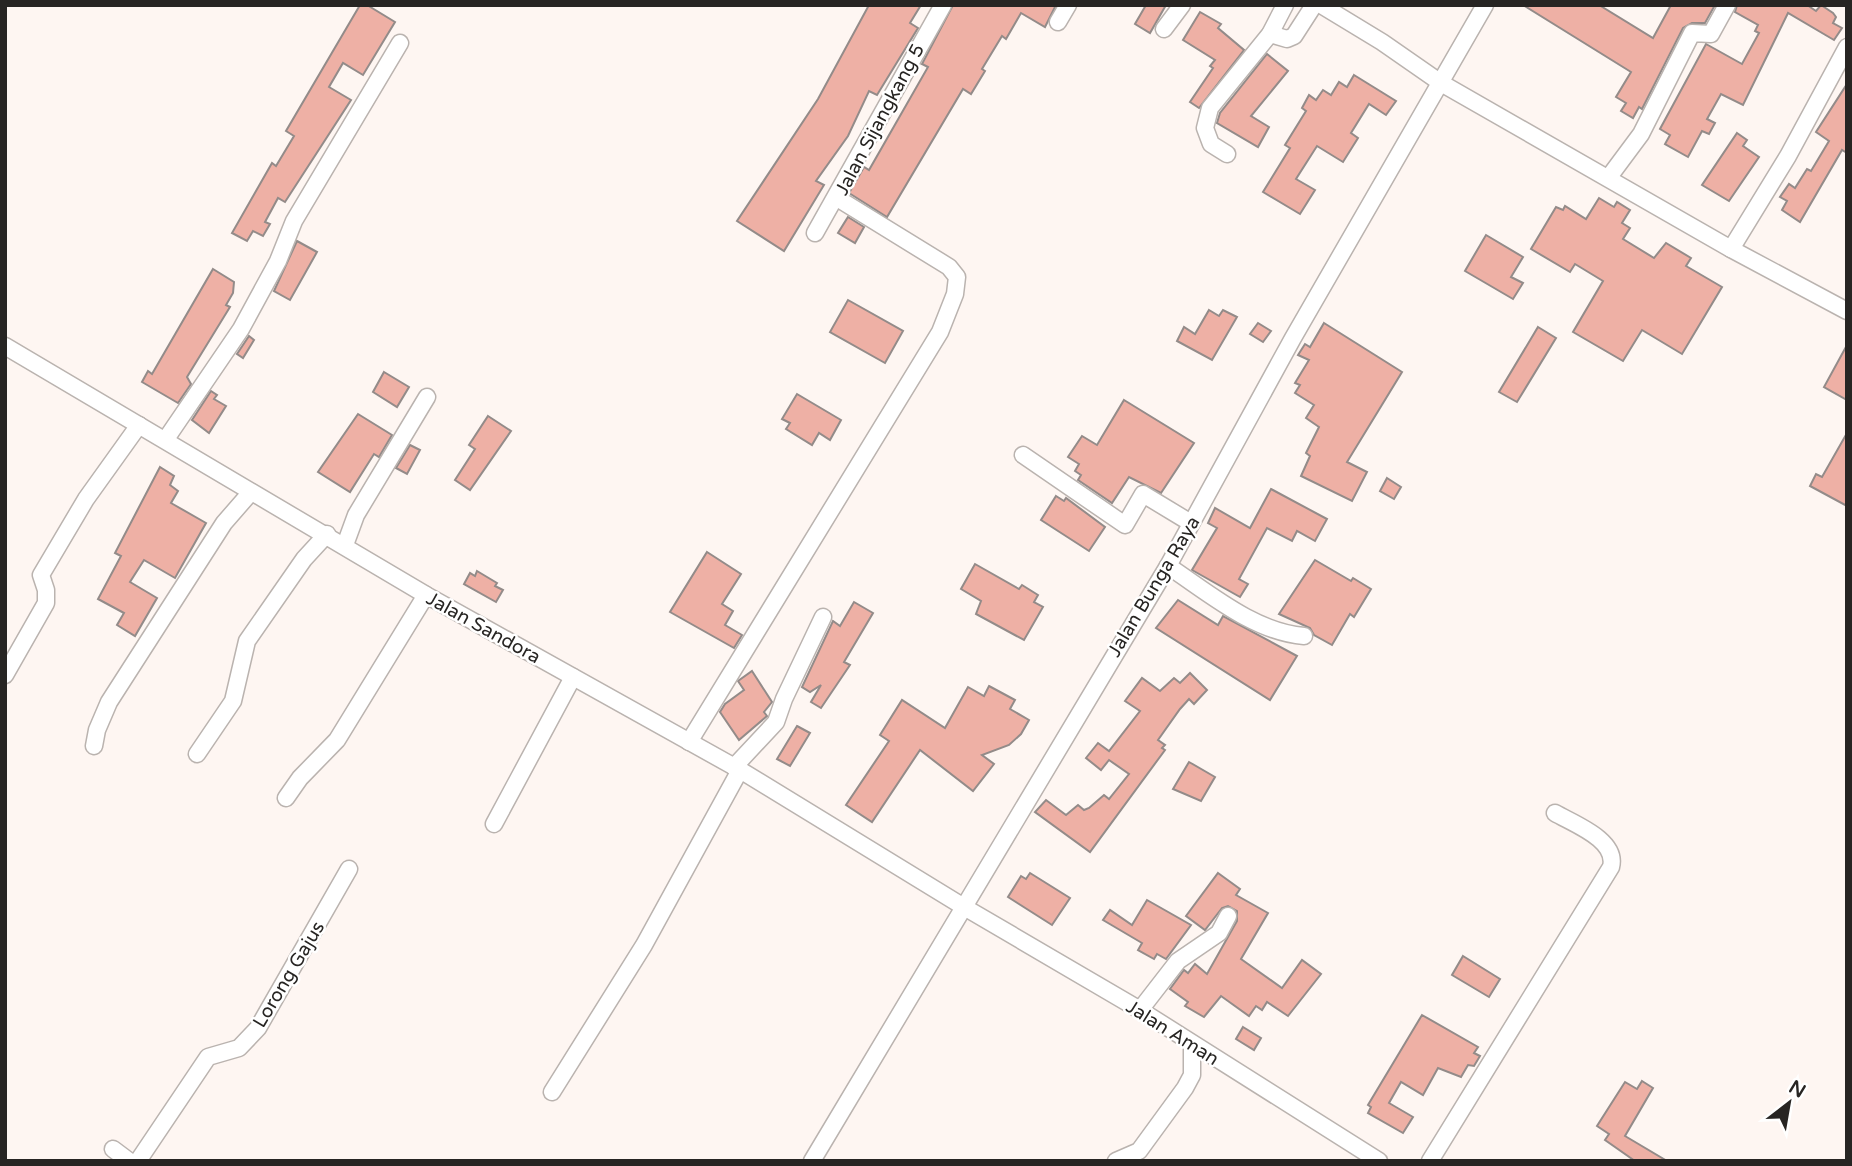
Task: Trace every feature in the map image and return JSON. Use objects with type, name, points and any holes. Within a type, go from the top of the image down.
[{"type":"street","name":"Jalan Sijangkang 5","points":[[816,233],[943,5]]},
{"type":"street","points":[[1058,22],[1068,5]]},
{"type":"street","points":[[1164,29],[1182,5]]},
{"type":"street","points":[[1227,154],[1211,144],[1206,119],[1210,108],[1270,34],[1285,5]]},
{"type":"street","points":[[1270,34],[1287,39],[1294,36],[1314,5]]},
{"type":"street","points":[[1321,5],[1382,42],[1441,83],[1731,249],[1847,310]]},
{"type":"street","name":"Jalan Bunga Raya","points":[[812,1161],[1168,566],[1293,338],[1485,5]]},
{"type":"street","points":[[1609,177],[1641,134],[1692,33],[1711,34],[1727,5]]},
{"type":"street","points":[[166,439],[241,329],[278,261],[294,221],[400,43]]},
{"type":"street","points":[[1731,249],[1788,156],[1847,47]]},
{"type":"street","points":[[689,742],[940,332],[955,294],[957,277],[949,267],[837,198]]},
{"type":"street","name":"Jalan Sandora","points":[[5,346],[327,534],[426,595],[737,769],[964,907]]},
{"type":"street","points":[[345,545],[356,515],[428,397]]},
{"type":"street","points":[[5,675],[46,603],[46,590],[41,575],[86,499],[139,425]]},
{"type":"street","points":[[1023,456],[1125,525],[1143,494],[1191,523]]},
{"type":"street","points":[[94,747],[97,730],[109,702],[224,523],[251,492]]},
{"type":"street","points":[[197,754],[233,701],[247,641],[304,559],[327,534]]},
{"type":"street","points":[[1168,566],[1266,627],[1304,636]]},
{"type":"street","points":[[286,798],[300,778],[337,740],[426,595]]},
{"type":"street","points":[[552,1091],[644,945],[737,769],[776,722],[823,617]]},
{"type":"street","points":[[494,824],[573,677]]},
{"type":"street","points":[[1430,1161],[1611,867],[1612,855],[1605,843],[1555,813]]},
{"type":"street","name":"Lorong Gajus","points":[[138,1161],[208,1057],[226,1054],[239,1048],[258,1028],[349,869]]},
{"type":"street","name":"Jalan Aman","points":[[964,907],[1140,1010],[1370,1158]]},
{"type":"street","points":[[1140,1010],[1178,961],[1219,933],[1228,916]]},
{"type":"street","points":[[1116,1161],[1139,1152],[1185,1088],[1192,1075],[1192,1045]]},
{"type":"street","points":[[113,1149],[129,1161]]},
{"type":"building","points":[[360,5],[367,5],[395,22],[363,75],[343,63],[329,87],[351,100],[285,202],[278,198],[265,222],[270,224],[263,236],[253,231],[247,241],[232,233],[272,163],[276,166],[294,136],[286,131]]},
{"type":"building","points":[[869,5],[921,5],[910,23],[918,28],[877,95],[869,91],[848,136],[816,181],[824,185],[784,251],[737,221],[818,99]]},
{"type":"building","points":[[953,5],[1056,5],[1045,27],[1021,13],[1006,39],[1002,36],[971,94],[963,89],[887,217],[849,193],[864,167],[869,170],[928,67],[922,64]]},
{"type":"building","points":[[1146,5],[1166,5],[1150,33],[1135,24]]},
{"type":"building","points":[[1523,5],[1599,5],[1653,38],[1671,5],[1715,5],[1705,23],[1692,23],[1683,28],[1642,109],[1639,107],[1633,118],[1621,111],[1626,103],[1616,97],[1631,72]]},
{"type":"building","points":[[1737,5],[1807,5],[1816,11],[1821,5],[1833,13],[1836,17],[1833,23],[1842,28],[1834,40],[1788,13],[1743,105],[1721,94],[1707,119],[1715,123],[1709,134],[1702,131],[1688,157],[1665,144],[1670,135],[1660,129],[1706,44],[1742,64],[1759,33],[1755,31],[1758,25],[1735,12]]},
{"type":"building","points":[[1200,12],[1221,24],[1218,28],[1244,50],[1199,108],[1190,102],[1213,68],[1210,66],[1215,60],[1183,40]]},
{"type":"building","points":[[1267,54],[1288,71],[1251,116],[1269,127],[1258,147],[1217,123],[1220,113]]},
{"type":"building","points":[[1354,75],[1396,101],[1386,115],[1369,104],[1351,133],[1358,138],[1343,162],[1317,146],[1296,179],[1315,190],[1300,214],[1263,192],[1290,148],[1285,145],[1306,111],[1302,108],[1309,95],[1316,100],[1323,90],[1331,95],[1339,82],[1347,87]]},
{"type":"building","points":[[1847,84],[1847,153],[1842,150],[1800,222],[1782,210],[1787,201],[1780,197],[1789,184],[1795,188],[1807,169],[1811,171],[1829,141],[1816,132]]},
{"type":"building","points":[[1737,133],[1747,140],[1743,146],[1759,157],[1729,201],[1702,185]]},
{"type":"building","points":[[1599,198],[1614,207],[1617,202],[1630,210],[1622,223],[1630,228],[1623,239],[1654,258],[1666,243],[1691,258],[1686,266],[1722,287],[1682,354],[1642,330],[1623,361],[1573,332],[1603,281],[1575,264],[1570,272],[1531,249],[1556,207],[1563,210],[1565,206],[1586,219]]},
{"type":"building","points":[[848,217],[864,227],[855,243],[838,233]]},
{"type":"building","points":[[1486,235],[1523,257],[1511,277],[1523,283],[1513,299],[1465,271]]},
{"type":"building","points":[[297,241],[317,252],[290,300],[274,291]]},
{"type":"building","points":[[213,269],[234,282],[233,293],[226,305],[230,307],[187,377],[191,384],[178,403],[142,382],[148,371],[152,374]]},
{"type":"building","points":[[848,300],[903,331],[885,363],[830,332]]},
{"type":"building","points":[[1209,310],[1219,316],[1223,310],[1237,317],[1212,360],[1177,341],[1184,327],[1195,334]]},
{"type":"building","points":[[1258,323],[1271,331],[1263,342],[1250,334]]},
{"type":"building","points":[[1324,323],[1402,372],[1347,462],[1367,472],[1352,501],[1301,476],[1310,456],[1306,453],[1319,427],[1306,418],[1314,405],[1295,393],[1300,385],[1295,383],[1309,360],[1298,355],[1305,344],[1310,347]]},
{"type":"building","points":[[1538,327],[1556,338],[1517,402],[1499,392]]},
{"type":"building","points":[[249,336],[254,340],[243,358],[237,354]]},
{"type":"building","points":[[1847,345],[1847,400],[1824,387]]},
{"type":"building","points":[[384,372],[409,387],[397,407],[373,392]]},
{"type":"building","points":[[211,391],[217,395],[214,399],[226,406],[209,433],[192,420]]},
{"type":"building","points":[[797,394],[841,420],[830,440],[819,433],[812,445],[786,429],[790,423],[782,419]]},
{"type":"building","points":[[1124,400],[1194,443],[1161,493],[1129,477],[1112,503],[1078,480],[1081,475],[1075,471],[1079,464],[1068,457],[1082,436],[1097,445]]},
{"type":"building","points":[[358,414],[392,435],[379,457],[374,454],[350,492],[318,472]]},
{"type":"building","points":[[488,416],[511,431],[470,490],[455,480],[475,449],[469,445]]},
{"type":"building","points":[[1847,433],[1847,506],[1810,486],[1816,474],[1822,477]]},
{"type":"building","points":[[410,445],[420,450],[407,474],[396,468]]},
{"type":"building","points":[[160,467],[174,476],[170,485],[178,491],[171,503],[206,523],[175,578],[144,560],[130,582],[157,598],[135,636],[117,625],[124,613],[98,599],[121,556],[115,553]]},
{"type":"building","points":[[1387,478],[1401,487],[1394,499],[1380,491]]},
{"type":"building","points":[[1271,489],[1327,519],[1315,541],[1297,531],[1292,541],[1267,528],[1239,579],[1248,584],[1240,597],[1192,570],[1217,528],[1208,523],[1215,508],[1250,528]]},
{"type":"building","points":[[1056,496],[1064,501],[1066,498],[1105,527],[1089,551],[1041,520]]},
{"type":"building","points":[[707,552],[741,574],[722,604],[733,611],[725,625],[742,635],[734,648],[670,612]]},
{"type":"building","points":[[1315,560],[1371,589],[1354,617],[1350,614],[1332,645],[1314,635],[1310,628],[1279,614]]},
{"type":"building","points":[[975,564],[1019,589],[1022,585],[1038,595],[1034,602],[1043,607],[1024,640],[976,614],[981,601],[961,589]]},
{"type":"building","points":[[477,571],[497,583],[495,586],[503,590],[496,602],[464,584],[470,573],[475,576]]},
{"type":"building","points":[[1178,600],[1218,625],[1223,616],[1297,656],[1270,700],[1156,628]]},
{"type":"building","points":[[854,602],[873,613],[844,662],[850,665],[821,708],[811,702],[821,685],[810,692],[802,687],[833,621],[840,626]]},
{"type":"building","points":[[752,671],[772,702],[764,712],[767,716],[739,740],[720,712],[725,704],[744,690],[738,681]]},
{"type":"building","points":[[1190,673],[1207,690],[1194,704],[1189,699],[1180,709],[1158,740],[1165,745],[1162,748],[1165,750],[1090,852],[1035,812],[1046,800],[1066,815],[1078,805],[1084,810],[1089,808],[1104,795],[1109,799],[1129,774],[1109,760],[1101,770],[1086,758],[1098,743],[1109,751],[1140,711],[1125,701],[1142,678],[1160,691],[1174,678],[1180,683]]},
{"type":"building","points":[[989,686],[1015,700],[1010,709],[1029,720],[1021,734],[1009,745],[982,755],[994,764],[973,791],[920,750],[872,822],[846,805],[889,741],[880,735],[902,700],[945,728],[968,687],[984,696]]},
{"type":"building","points":[[797,726],[810,733],[790,766],[777,759]]},
{"type":"building","points":[[1189,762],[1215,777],[1201,801],[1173,789]]},
{"type":"building","points":[[1030,873],[1070,898],[1052,925],[1008,897],[1021,876],[1026,879]]},
{"type":"building","points":[[1218,873],[1240,889],[1236,895],[1268,913],[1241,959],[1282,988],[1302,960],[1321,974],[1288,1016],[1267,1002],[1262,1010],[1256,1006],[1249,1016],[1221,996],[1204,1017],[1185,1006],[1188,1002],[1170,989],[1184,970],[1188,973],[1195,964],[1207,974],[1237,921],[1237,911],[1228,906],[1222,908],[1205,930],[1186,916]]},
{"type":"building","points":[[1147,900],[1191,925],[1166,959],[1157,954],[1154,959],[1138,950],[1142,943],[1103,920],[1110,910],[1132,925]]},
{"type":"building","points":[[1463,956],[1500,979],[1489,997],[1452,975]]},
{"type":"building","points":[[1422,1015],[1478,1047],[1474,1053],[1480,1056],[1474,1066],[1468,1065],[1461,1077],[1438,1068],[1423,1095],[1401,1082],[1389,1103],[1413,1117],[1403,1133],[1368,1113],[1371,1107],[1368,1105]]},
{"type":"building","points":[[1243,1027],[1261,1038],[1254,1050],[1236,1039]]},
{"type":"building","points":[[1642,1081],[1653,1088],[1625,1136],[1667,1161],[1635,1161],[1605,1140],[1609,1134],[1597,1126],[1625,1082],[1637,1089]]}]
